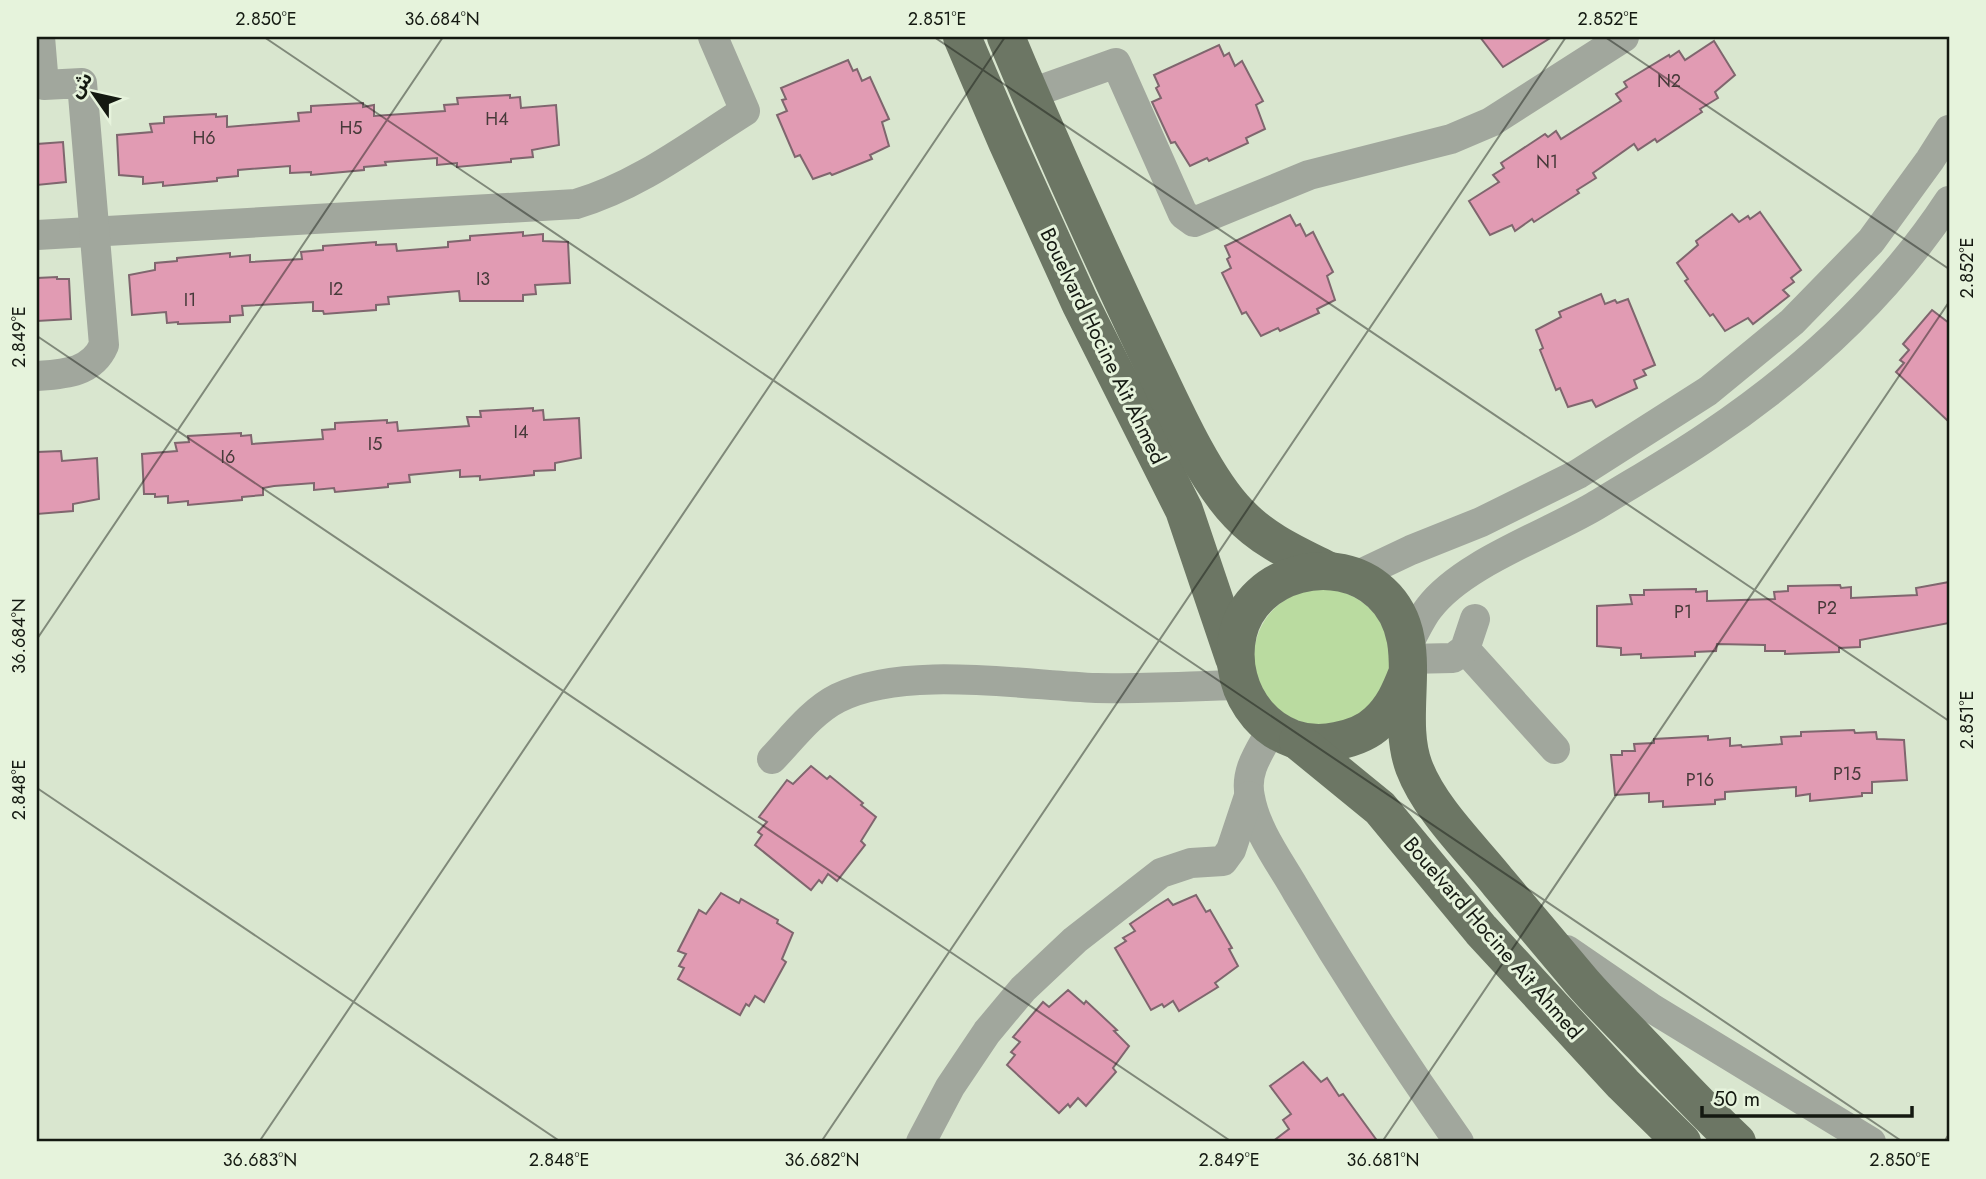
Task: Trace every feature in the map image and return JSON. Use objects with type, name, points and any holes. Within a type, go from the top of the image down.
[{"type":"main road","name":"Bouelvard Hocine Ait Ahmed","points":[[962,37],[1080,303],[1184,510],[1237,672]]},
{"type":"main road","points":[[1006,37],[1110,275],[1210,477],[1237,513],[1271,542],[1342,573],[1381,593],[1387,600],[1399,616],[1407,659],[1409,738],[1414,766],[1439,810],[1584,984],[1737,1142]]},
{"type":"main road","points":[[1342,573],[1298,573],[1271,586],[1251,605],[1238,630],[1237,672],[1252,710],[1285,735],[1325,744],[1353,738],[1377,724],[1396,701],[1407,659]]},
{"type":"main road","name":"Bouelvard Hocine Ait Ahmed","points":[[1285,735],[1380,808],[1481,930],[1623,1084],[1682,1142]]},
{"type":"street","points":[[37,376],[68,374],[89,365],[99,356],[104,345],[82,83],[44,85],[40,37]]},
{"type":"street","points":[[37,235],[576,204],[607,195],[745,111],[713,37]]},
{"type":"street","points":[[1029,93],[1116,63],[1183,214],[1194,222],[1309,175],[1451,139],[1491,122],[1624,37]]},
{"type":"street","points":[[1342,573],[1411,550],[1481,522],[1578,474],[1708,391],[1792,322],[1871,240],[1949,130]]},
{"type":"street","points":[[1475,619],[1465,649],[1453,658],[1407,659],[1429,607],[1458,580],[1620,491],[1709,435],[1787,377],[1858,314],[1899,270],[1949,201]]},
{"type":"street","points":[[1465,649],[1555,749]]},
{"type":"street","points":[[772,759],[811,718],[838,698],[890,682],[949,680],[1098,688],[1237,672]]},
{"type":"street","points":[[921,1142],[950,1087],[987,1032],[1023,989],[1075,940],[1161,873],[1191,863],[1223,861],[1231,850],[1249,796],[1250,767],[1285,735]]},
{"type":"street","points":[[1249,796],[1259,827],[1340,963],[1459,1142]]},
{"type":"street","points":[[1541,933],[1653,1009],[1871,1142]]},
{"type":"green space","points":[[1322,589],[1348,594],[1370,609],[1385,631],[1390,657],[1385,683],[1370,705],[1348,720],[1322,725],[1296,720],[1274,705],[1259,683],[1254,657],[1259,631],[1274,609],[1296,594]]},
{"type":"building","points":[[1480,37],[1552,37],[1503,67]]},
{"type":"building","points":[[1714,41],[1735,75],[1715,92],[1718,98],[1700,109],[1702,112],[1657,142],[1655,139],[1638,150],[1634,144],[1593,173],[1596,178],[1577,190],[1579,193],[1534,222],[1532,219],[1515,231],[1512,225],[1490,235],[1469,201],[1499,182],[1493,175],[1504,168],[1501,163],[1545,134],[1548,137],[1556,131],[1561,139],[1621,101],[1616,94],[1627,87],[1624,82],[1669,55],[1670,57],[1679,51],[1685,60]]},
{"type":"building","points":[[1219,45],[1224,56],[1229,53],[1235,66],[1242,61],[1263,101],[1256,105],[1265,129],[1246,138],[1248,143],[1209,161],[1207,158],[1190,166],[1175,142],[1171,143],[1152,102],[1161,98],[1154,75]]},
{"type":"building","points":[[848,60],[853,71],[857,69],[862,81],[870,77],[889,119],[882,122],[889,146],[870,155],[872,159],[832,175],[830,173],[813,179],[800,155],[795,157],[777,115],[787,111],[781,88]]},
{"type":"building","points":[[510,95],[510,98],[520,97],[521,108],[556,105],[559,145],[532,150],[533,157],[511,159],[511,162],[457,167],[457,163],[437,165],[437,158],[385,162],[386,165],[364,167],[364,170],[311,175],[311,172],[290,173],[290,166],[238,170],[238,176],[217,178],[217,181],[163,186],[163,182],[143,184],[143,177],[119,175],[117,135],[152,132],[150,124],[164,123],[164,117],[216,114],[216,117],[227,116],[227,127],[299,121],[298,113],[311,112],[311,106],[363,103],[363,107],[374,105],[374,116],[445,111],[444,105],[458,104],[457,98]]},
{"type":"building","points":[[63,142],[66,182],[37,185],[37,144]]},
{"type":"building","points":[[1760,212],[1801,270],[1791,278],[1794,282],[1783,290],[1789,296],[1753,324],[1748,318],[1725,331],[1713,314],[1710,316],[1685,281],[1688,279],[1677,263],[1698,245],[1696,241],[1732,214],[1739,222]]},
{"type":"building","points":[[1290,215],[1296,226],[1300,224],[1306,236],[1313,232],[1333,272],[1327,276],[1335,300],[1317,309],[1319,313],[1280,331],[1278,328],[1261,336],[1246,312],[1242,314],[1222,273],[1231,268],[1225,246]]},
{"type":"building","points":[[523,232],[523,236],[543,234],[543,241],[568,242],[570,283],[535,285],[536,294],[523,295],[523,301],[460,301],[459,291],[388,297],[389,304],[376,305],[376,310],[324,314],[323,311],[313,311],[313,302],[242,306],[243,315],[230,316],[230,322],[178,324],[167,323],[166,312],[132,315],[129,275],[155,270],[155,263],[177,261],[177,258],[230,253],[230,257],[250,255],[250,262],[302,259],[301,252],[323,250],[323,246],[376,242],[376,245],[396,244],[397,251],[448,247],[448,242],[470,240],[470,236]]},
{"type":"building","points":[[37,278],[69,279],[71,319],[37,321]]},
{"type":"building","points":[[1601,294],[1605,304],[1628,299],[1655,365],[1643,370],[1646,375],[1634,380],[1637,388],[1596,407],[1592,400],[1568,407],[1560,388],[1556,390],[1540,350],[1543,348],[1536,330],[1561,317],[1559,312]]},
{"type":"building","points":[[1932,310],[1949,323],[1949,422],[1896,372],[1904,363],[1900,360],[1909,350],[1903,344]]},
{"type":"building","points":[[533,408],[533,411],[543,410],[544,420],[579,418],[581,458],[555,463],[555,470],[534,471],[534,475],[480,480],[480,476],[460,477],[460,470],[409,475],[410,482],[388,484],[388,487],[335,492],[334,488],[314,490],[314,483],[274,486],[263,488],[263,495],[242,497],[242,500],[188,505],[188,501],[168,503],[168,496],[144,494],[142,454],[177,451],[175,443],[189,442],[188,436],[241,433],[241,436],[251,435],[252,444],[323,439],[322,430],[335,429],[335,423],[387,420],[387,423],[397,422],[398,431],[469,426],[467,417],[481,417],[480,411]]},
{"type":"building","points":[[61,451],[62,461],[97,458],[99,499],[73,504],[73,511],[37,514],[37,452]]},
{"type":"building","points":[[1949,582],[1949,623],[1860,640],[1860,647],[1839,648],[1839,652],[1785,654],[1785,651],[1765,651],[1765,645],[1717,644],[1716,651],[1695,652],[1695,656],[1641,658],[1641,654],[1621,655],[1621,648],[1597,646],[1597,606],[1632,604],[1630,595],[1644,595],[1644,590],[1696,589],[1696,592],[1707,591],[1707,601],[1775,599],[1774,592],[1788,591],[1788,586],[1840,585],[1841,588],[1851,587],[1851,598],[1917,595],[1916,588]]},
{"type":"building","points":[[1854,730],[1855,733],[1876,732],[1877,739],[1904,740],[1907,780],[1872,782],[1872,793],[1862,793],[1862,796],[1810,801],[1810,794],[1796,796],[1796,787],[1725,792],[1725,799],[1715,800],[1715,804],[1663,807],[1663,801],[1649,802],[1649,793],[1615,795],[1611,755],[1622,755],[1622,751],[1635,751],[1634,744],[1654,743],[1654,739],[1708,736],[1708,740],[1730,738],[1730,746],[1742,747],[1782,744],[1781,737],[1801,736],[1801,732]]},
{"type":"building","points":[[811,766],[827,779],[830,776],[876,817],[861,841],[865,845],[837,881],[828,874],[822,883],[819,880],[811,890],[755,845],[762,835],[758,832],[767,822],[759,817],[787,780],[793,784]]},
{"type":"building","points":[[721,893],[739,903],[741,899],[778,920],[777,923],[793,933],[782,959],[786,962],[764,1002],[755,996],[749,1006],[746,1004],[740,1015],[678,979],[684,968],[679,966],[686,954],[678,951],[699,910],[706,914]]},
{"type":"building","points":[[1196,895],[1206,912],[1210,910],[1232,948],[1229,949],[1238,966],[1215,983],[1218,987],[1179,1011],[1173,1001],[1164,1007],[1162,1004],[1151,1010],[1115,948],[1126,941],[1123,938],[1135,931],[1130,924],[1155,907],[1168,899],[1173,905]]},
{"type":"building","points":[[1068,990],[1084,1004],[1086,1001],[1117,1030],[1114,1031],[1129,1046],[1113,1068],[1116,1072],[1086,1106],[1078,1098],[1070,1107],[1068,1104],[1059,1113],[1007,1065],[1015,1055],[1011,1052],[1020,1042],[1013,1037],[1043,1002],[1049,1007]]},
{"type":"building","points":[[1303,1062],[1321,1082],[1327,1078],[1339,1096],[1343,1094],[1378,1142],[1272,1142],[1289,1129],[1283,1120],[1291,1114],[1270,1086]]}]
